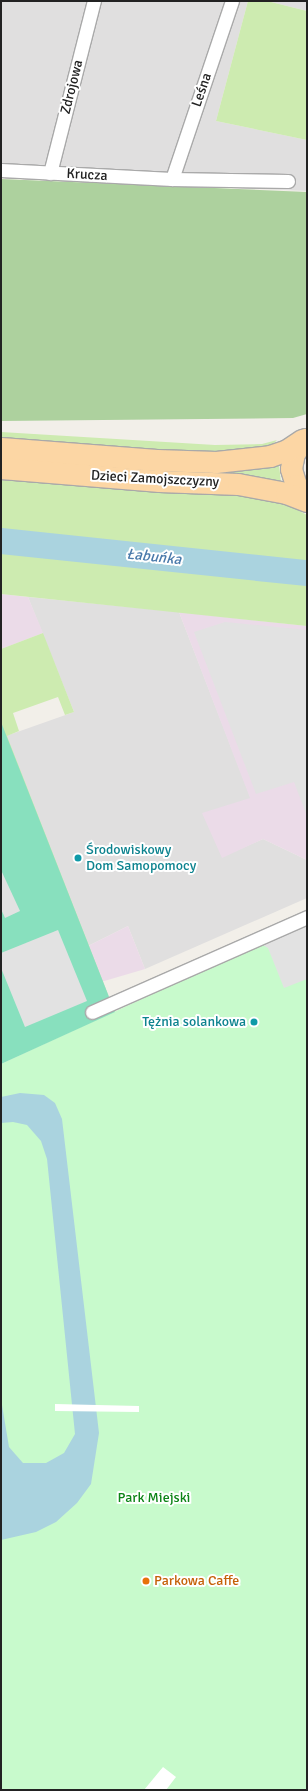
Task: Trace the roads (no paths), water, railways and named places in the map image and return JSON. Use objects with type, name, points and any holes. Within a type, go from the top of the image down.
[{"type":"main road","name":"Dzieci Zamojszczyzny","points":[[1,448],[157,460],[216,462],[270,456],[287,450],[305,439]]},
{"type":"main road","points":[[305,439],[294,453],[292,469],[296,485],[307,497]]},
{"type":"main road","name":"Dzieci Zamojszczyzny","points":[[1,468],[159,481],[238,484],[286,493],[307,501]]},
{"type":"street","name":"Zdrojowa","points":[[50,173],[94,1]]},
{"type":"street","name":"Leśna","points":[[172,179],[232,1]]},
{"type":"street","name":"Krucza","points":[[1,170],[172,179],[288,181]]},
{"type":"street","points":[[92,1012],[307,917]]},
{"type":"water","points":[[20,1093],[44,1095],[55,1103],[62,1119],[99,1433],[91,1484],[77,1503],[56,1522],[36,1532],[1,1540],[1,1399],[9,1447],[23,1463],[46,1463],[64,1453],[75,1434],[47,1159],[41,1141],[27,1125],[13,1122],[1,1123],[1,1097]]},
{"type":"waterway","name":"Łabuńka","points":[[1,541],[307,573]]},
{"type":"place","name":"Środowiskowy Dom Samopomocy","points":[[78,858]]},
{"type":"place","name":"Tężnia solankowa","points":[[254,1022]]},
{"type":"place","name":"Parkowa Caffe","points":[[146,1581]]},
{"type":"park label","name":"Park Miejski","points":[[154,1498]]}]
